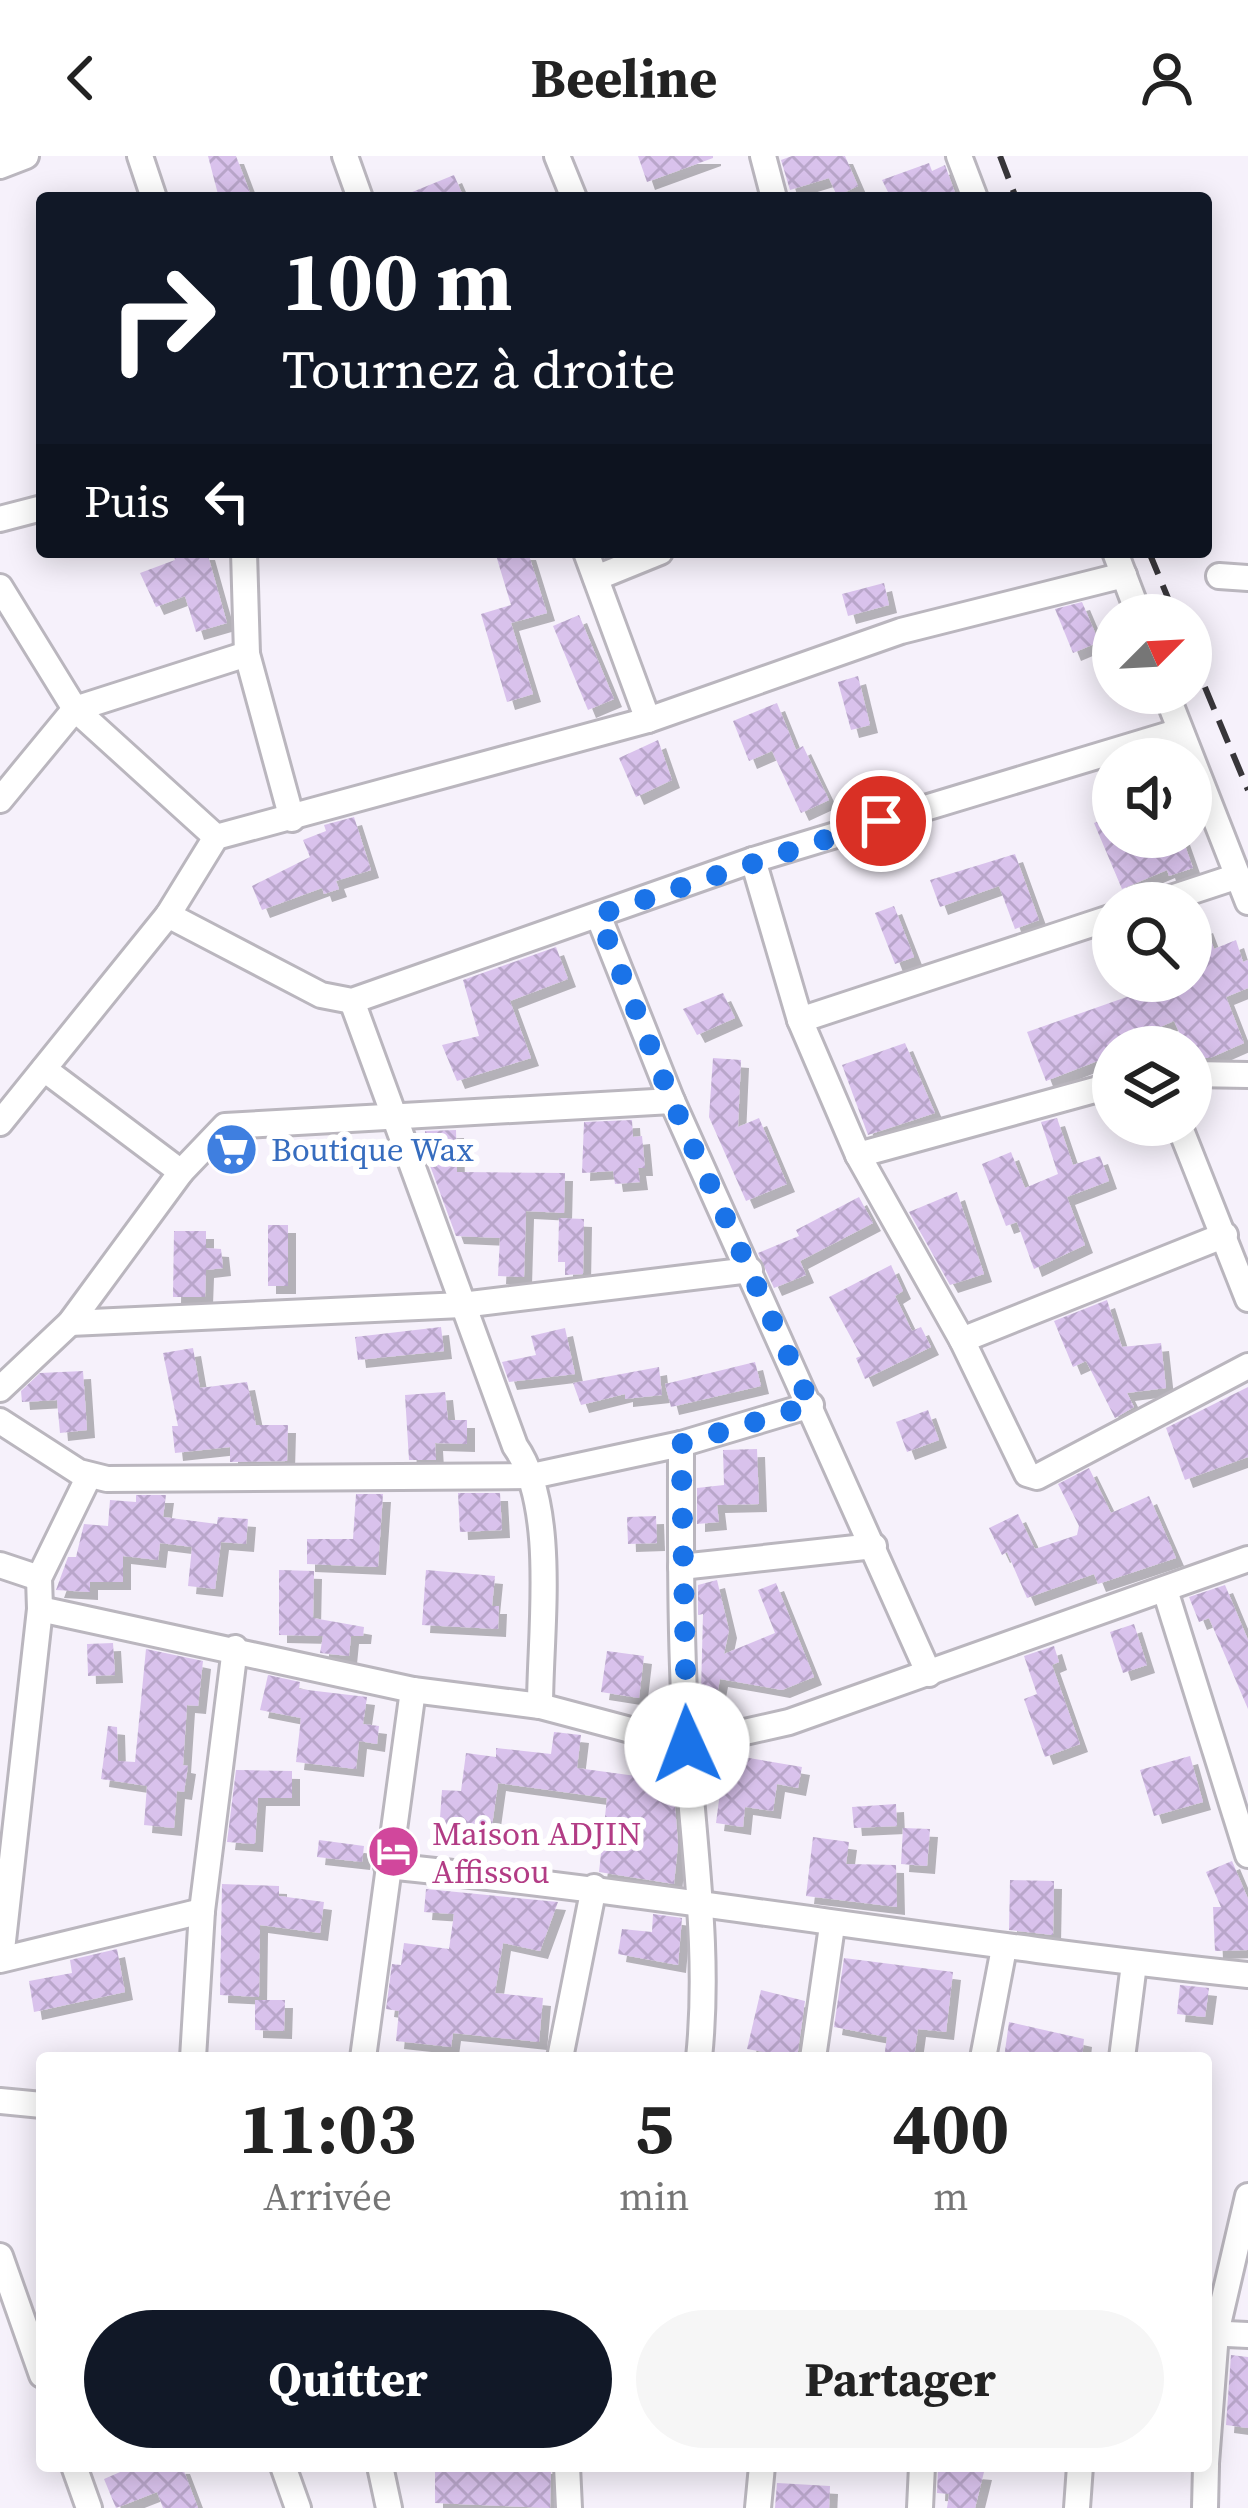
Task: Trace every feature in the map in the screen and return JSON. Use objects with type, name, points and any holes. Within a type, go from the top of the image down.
[{"type":"street","points":[[0,166],[26,156]]},
{"type":"street","points":[[140,156],[152,192]]},
{"type":"street","points":[[345,156],[358,192]]},
{"type":"street","points":[[557,156],[572,192]]},
{"type":"street","points":[[763,156],[772,192]]},
{"type":"street","points":[[959,156],[973,192]]},
{"type":"street","points":[[0,519],[36,510]]},
{"type":"street","points":[[244,558],[247,654],[292,819]]},
{"type":"street","points":[[588,558],[648,720]]},
{"type":"street","points":[[596,578],[646,558]]},
{"type":"street","points":[[0,1123],[168,915],[216,837],[648,720],[902,631],[1120,563],[1131,594]]},
{"type":"street","points":[[1219,576],[1248,578]]},
{"type":"street","points":[[0,587],[75,709],[216,837]]},
{"type":"street","points":[[0,800],[75,709],[247,654]]},
{"type":"street","points":[[1174,714],[1248,902]]},
{"type":"street","points":[[168,915],[321,995],[352,1001],[753,860],[1180,730]]},
{"type":"street","points":[[753,860],[800,1020],[858,1155],[962,1340],[1023,1469],[1036,1477],[1248,1366]]},
{"type":"street","points":[[1212,885],[1238,876]]},
{"type":"street","points":[[598,915],[672,1101],[929,1674]]},
{"type":"street","points":[[800,1020],[1092,924]]},
{"type":"street","points":[[352,1001],[514,1446],[532,1476],[541,1528],[540,1706]]},
{"type":"street","points":[[44,1069],[181,1172]]},
{"type":"street","points":[[1212,1074],[1248,1075]]},
{"type":"street","points":[[858,1155],[1092,1091]]},
{"type":"street","points":[[0,1388],[70,1323],[216,1130],[231,1124],[672,1101]]},
{"type":"street","points":[[1188,1146],[1248,1299]]},
{"type":"street","points":[[962,1340],[1225,1235]]},
{"type":"street","points":[[70,1323],[461,1304],[750,1270]]},
{"type":"street","points":[[0,1421],[89,1476],[532,1476],[681,1444],[811,1405]]},
{"type":"street","points":[[681,1444],[687,1745],[702,1900],[705,2002],[700,2052]]},
{"type":"street","points":[[89,1476],[39,1578],[40,1609],[1,1960],[202,1911]]},
{"type":"street","points":[[681,1568],[874,1546]]},
{"type":"street","points":[[40,1609],[413,1690],[540,1706],[687,1745],[746,1736],[1248,1559]]},
{"type":"street","points":[[0,1565],[39,1578]]},
{"type":"street","points":[[1166,1590],[1248,1855]]},
{"type":"street","points":[[193,2052],[202,1911],[235,1648]]},
{"type":"street","points":[[364,2052],[413,1690]]},
{"type":"street","points":[[387,1866],[702,1900],[832,1926],[1248,1976]]},
{"type":"street","points":[[561,2052],[594,1887]]},
{"type":"street","points":[[814,2052],[832,1926]]},
{"type":"street","points":[[983,2052],[1004,1948]]},
{"type":"street","points":[[1123,2052],[1134,1964]]},
{"type":"street","points":[[0,2101],[36,2104]]},
{"type":"street","points":[[1212,2329],[1248,2196]]},
{"type":"street","points":[[0,2256],[36,2358]]},
{"type":"street","points":[[1212,2333],[1248,2335]]},
{"type":"street","points":[[76,2472],[89,2508]]},
{"type":"street","points":[[285,2472],[298,2508]]},
{"type":"street","points":[[381,2472],[389,2508]]},
{"type":"street","points":[[567,2472],[568,2508]]},
{"type":"street","points":[[758,2508],[761,2472]]},
{"type":"street","points":[[920,2508],[922,2472]]},
{"type":"street","points":[[1077,2508],[1080,2472]]},
{"type":"street","points":[[1205,2508],[1206,2472]]},
{"type":"building","points":[[208,156],[236,156],[250,192],[217,192]]},
{"type":"building","points":[[638,156],[713,156],[713,158],[647,182]]},
{"type":"building","points":[[845,156],[858,186],[835,192],[829,178],[790,190],[781,160]]},
{"type":"building","points":[[929,163],[932,171],[945,165],[955,192],[888,192],[882,180]]},
{"type":"building","points":[[454,175],[461,192],[412,192]]},
{"type":"building","points":[[209,558],[227,623],[196,632],[185,596],[156,607],[140,573],[175,560]]},
{"type":"building","points":[[497,558],[530,558],[547,613],[511,623],[533,694],[507,702],[481,614],[511,605]]},
{"type":"building","points":[[884,583],[889,605],[848,616],[842,594]]},
{"type":"building","points":[[1082,602],[1092,626],[1092,645],[1073,653],[1055,609]]},
{"type":"building","points":[[579,615],[614,699],[588,710],[553,626]]},
{"type":"building","points":[[858,676],[870,725],[851,730],[838,682]]},
{"type":"building","points":[[777,703],[796,750],[803,746],[829,800],[801,813],[772,751],[749,761],[733,721]]},
{"type":"building","points":[[658,740],[672,780],[636,797],[619,758]]},
{"type":"building","points":[[354,817],[371,870],[336,881],[339,889],[324,894],[322,888],[262,910],[252,886],[310,857],[303,840],[326,831],[324,825]]},
{"type":"building","points":[[1015,854],[1039,920],[1015,929],[999,886],[940,907],[930,880]]},
{"type":"building","points":[[1109,858],[1189,858],[1193,868],[1169,876],[1167,870],[1139,882],[1119,882]]},
{"type":"building","points":[[894,906],[914,957],[895,964],[875,913]]},
{"type":"building","points":[[1236,940],[1243,962],[1248,960],[1248,988],[1226,997],[1244,1043],[1212,1057],[1212,1026],[1176,1026],[1174,1021],[1162,1026],[1092,1026],[1092,1063],[1046,1081],[1027,1032],[1112,1002],[1212,1002],[1212,944],[1214,949]]},
{"type":"building","points":[[556,947],[568,979],[510,1001],[531,1058],[457,1081],[442,1045],[479,1036],[463,980]]},
{"type":"building","points":[[723,993],[735,1018],[697,1035],[683,1009]]},
{"type":"building","points":[[905,1043],[935,1113],[868,1135],[842,1065]]},
{"type":"building","points":[[713,1058],[741,1060],[738,1127],[759,1118],[787,1184],[746,1201],[709,1117]]},
{"type":"building","points":[[1057,1118],[1073,1165],[1100,1156],[1109,1181],[1067,1197],[1085,1245],[1034,1269],[1017,1222],[1006,1226],[982,1164],[1011,1152],[1025,1188],[1058,1174],[1041,1122]]},
{"type":"building","points":[[632,1120],[633,1137],[642,1136],[645,1168],[638,1168],[640,1182],[615,1184],[613,1171],[582,1173],[584,1122]]},
{"type":"building","points":[[456,1130],[457,1172],[565,1173],[564,1213],[526,1211],[524,1277],[498,1276],[500,1238],[456,1236],[425,1152],[425,1131]]},
{"type":"building","points":[[957,1192],[984,1274],[950,1285],[909,1212]]},
{"type":"building","points":[[859,1197],[873,1223],[800,1261],[806,1275],[774,1288],[758,1253],[799,1236],[796,1230]]},
{"type":"building","points":[[559,1218],[584,1219],[583,1274],[565,1275],[565,1262],[558,1262]]},
{"type":"building","points":[[268,1225],[288,1225],[288,1286],[268,1286]]},
{"type":"building","points":[[174,1231],[206,1231],[206,1248],[221,1249],[223,1268],[206,1270],[205,1297],[173,1297]]},
{"type":"building","points":[[891,1265],[903,1291],[895,1296],[912,1331],[921,1327],[931,1347],[865,1379],[856,1358],[861,1356],[829,1297]]},
{"type":"building","points":[[1107,1300],[1122,1347],[1161,1343],[1166,1388],[1127,1393],[1134,1407],[1115,1418],[1086,1361],[1073,1367],[1054,1321]]},
{"type":"building","points":[[441,1327],[444,1351],[358,1360],[355,1337]]},
{"type":"building","points":[[565,1328],[575,1374],[509,1382],[502,1362],[536,1355],[531,1336]]},
{"type":"building","points":[[193,1348],[200,1388],[247,1382],[256,1425],[288,1425],[287,1461],[230,1462],[230,1447],[175,1453],[172,1426],[178,1426],[163,1353]]},
{"type":"building","points":[[755,1362],[761,1386],[671,1407],[665,1384]]},
{"type":"building","points":[[659,1367],[662,1395],[625,1399],[625,1394],[581,1405],[573,1383]]},
{"type":"building","points":[[83,1371],[87,1430],[60,1433],[57,1400],[22,1402],[21,1391],[40,1373]]},
{"type":"building","points":[[1248,1387],[1248,1457],[1185,1480],[1166,1428]]},
{"type":"building","points":[[445,1392],[448,1420],[467,1420],[467,1444],[435,1443],[436,1460],[409,1460],[405,1395]]},
{"type":"building","points":[[928,1410],[939,1440],[907,1452],[896,1422]]},
{"type":"building","points":[[757,1449],[759,1504],[717,1505],[719,1522],[697,1524],[697,1488],[724,1485],[723,1450]]},
{"type":"building","points":[[1089,1468],[1111,1513],[1149,1496],[1176,1558],[1098,1584],[1094,1574],[1027,1598],[1007,1552],[1002,1555],[989,1528],[1018,1514],[1035,1549],[1077,1535],[1079,1526],[1058,1484]]},
{"type":"building","points":[[458,1493],[500,1493],[502,1530],[460,1532]]},
{"type":"building","points":[[356,1494],[383,1494],[378,1567],[307,1564],[307,1539],[353,1539]]},
{"type":"building","points":[[136,1495],[166,1495],[163,1517],[217,1524],[218,1517],[248,1519],[246,1544],[221,1542],[215,1589],[188,1586],[192,1547],[160,1543],[158,1560],[123,1556],[123,1582],[90,1582],[90,1592],[56,1590],[68,1557],[76,1557],[84,1524],[108,1526],[110,1500],[136,1502]]},
{"type":"building","points":[[656,1516],[657,1543],[628,1544],[627,1517]]},
{"type":"building","points":[[279,1570],[314,1571],[313,1618],[364,1627],[363,1636],[351,1636],[349,1656],[320,1653],[323,1636],[279,1635]]},
{"type":"building","points":[[426,1570],[495,1576],[492,1606],[499,1606],[498,1629],[422,1625]]},
{"type":"building","points":[[717,1580],[729,1630],[724,1654],[775,1633],[758,1590],[776,1583],[814,1677],[782,1690],[720,1679],[717,1695],[701,1692],[703,1614],[698,1615],[698,1585]]},
{"type":"building","points":[[1225,1585],[1248,1640],[1248,1709],[1209,1618],[1199,1622],[1189,1597]]},
{"type":"building","points":[[1134,1624],[1147,1665],[1123,1673],[1110,1632]]},
{"type":"building","points":[[113,1643],[115,1675],[88,1676],[87,1644]]},
{"type":"building","points":[[1054,1646],[1059,1662],[1052,1665],[1080,1744],[1045,1757],[1024,1699],[1037,1694],[1024,1656]]},
{"type":"building","points":[[146,1649],[203,1661],[198,1706],[187,1705],[183,1765],[188,1766],[184,1792],[177,1791],[174,1828],[144,1825],[147,1786],[101,1779],[108,1726],[117,1727],[118,1761],[135,1762]]},
{"type":"building","points":[[607,1651],[644,1656],[639,1698],[601,1692]]},
{"type":"building","points":[[268,1675],[300,1682],[299,1689],[367,1697],[363,1724],[379,1726],[377,1744],[359,1741],[356,1769],[296,1762],[301,1718],[260,1710]]},
{"type":"building","points":[[554,1732],[581,1735],[577,1768],[673,1781],[678,1844],[674,1884],[599,1872],[607,1798],[498,1783],[490,1840],[439,1832],[442,1790],[461,1791],[466,1753],[496,1757],[496,1748],[551,1754]]},
{"type":"building","points":[[725,1754],[802,1767],[798,1788],[777,1784],[773,1811],[745,1807],[743,1827],[716,1823]]},
{"type":"building","points":[[1190,1756],[1203,1802],[1154,1816],[1140,1770]]},
{"type":"building","points":[[236,1770],[292,1771],[292,1798],[258,1798],[255,1844],[227,1842]]},
{"type":"building","points":[[896,1804],[897,1826],[854,1828],[852,1807]]},
{"type":"building","points":[[903,1828],[930,1829],[927,1866],[901,1864]]},
{"type":"building","points":[[813,1837],[849,1842],[846,1864],[896,1865],[897,1907],[806,1896]]},
{"type":"building","points":[[319,1840],[364,1846],[362,1862],[317,1857]]},
{"type":"building","points":[[1232,1861],[1248,1899],[1248,1950],[1215,1951],[1213,1907],[1221,1907],[1206,1872]]},
{"type":"building","points":[[1010,1880],[1054,1881],[1053,1935],[1009,1930]]},
{"type":"building","points":[[222,1884],[279,1886],[279,1896],[324,1902],[320,1933],[260,1925],[259,1997],[220,1995]]},
{"type":"building","points":[[426,1889],[558,1902],[540,1951],[503,1943],[495,1993],[543,1998],[539,2042],[453,2033],[451,2047],[396,2041],[399,2011],[386,2009],[392,1964],[401,1965],[404,1943],[449,1949],[454,1914],[424,1912]]},
{"type":"building","points":[[653,1914],[682,1918],[678,1965],[618,1954],[622,1929],[652,1932]]},
{"type":"building","points":[[117,1949],[125,1992],[34,2012],[29,1981],[72,1973],[70,1960]]},
{"type":"building","points":[[844,1958],[953,1972],[946,2032],[918,2029],[915,2052],[885,2052],[887,2037],[834,2027]]},
{"type":"building","points":[[1180,1985],[1209,1988],[1205,2017],[1177,2014]]},
{"type":"building","points":[[761,1990],[805,2001],[798,2052],[747,2049]]},
{"type":"building","points":[[255,2000],[285,2000],[284,2031],[255,2030]]},
{"type":"building","points":[[1009,2022],[1084,2039],[1083,2052],[1005,2052]]},
{"type":"building","points":[[1231,2355],[1248,2357],[1248,2428],[1226,2425]]},
{"type":"building","points":[[120,2472],[184,2472],[198,2508],[163,2508],[157,2492],[116,2508],[104,2479]]},
{"type":"building","points":[[435,2472],[551,2472],[550,2508],[435,2503]]},
{"type":"building","points":[[938,2472],[984,2472],[975,2508],[947,2508],[949,2494],[937,2493]]},
{"type":"building","points":[[777,2483],[830,2486],[829,2508],[775,2508]]},
{"type":"railway","points":[[1000,156],[1014,192]]},
{"type":"railway","points":[[1151,558],[1166,594]]},
{"type":"railway","points":[[1212,704],[1248,790]]},
{"type":"place","name":"Boutique Wax","points":[[232,1149]]},
{"type":"place","name":"Maison ADJIN Affissou","points":[[393,1852]]},
{"type":"route","points":[[687,1745],[681,1444],[811,1405],[672,1101],[598,915],[881,821]]}]
